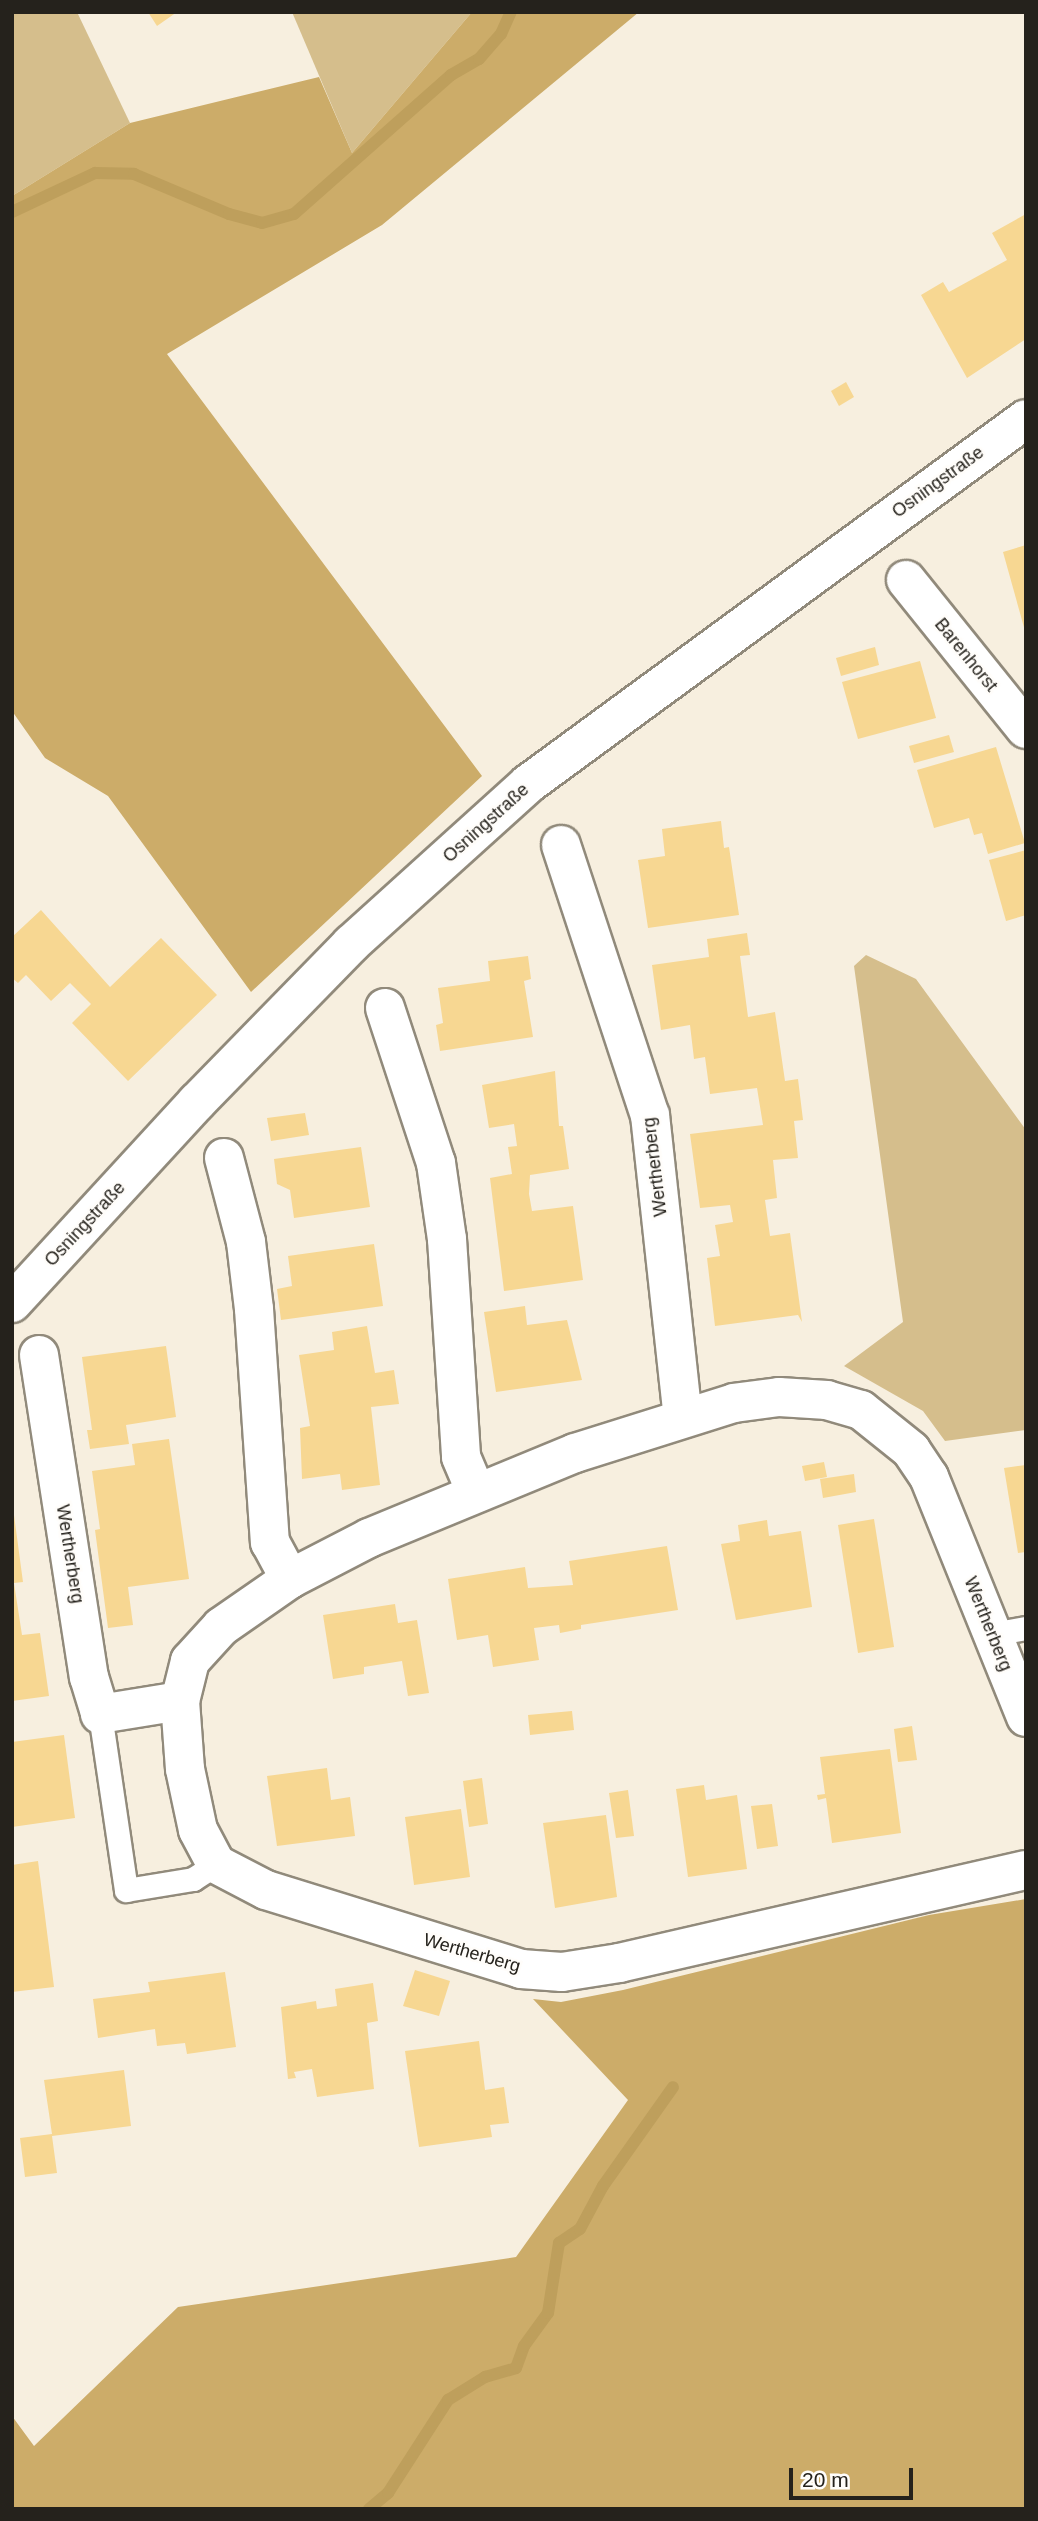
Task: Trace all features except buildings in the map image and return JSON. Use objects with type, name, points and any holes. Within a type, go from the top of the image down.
[{"type":"street","name":"Osningstraße","points":[[12,1303],[197,1102],[351,944],[528,785],[1026,419]]},
{"type":"street","name":"Barenhorst","points":[[906,580],[1026,729]]},
{"type":"street","name":"Wertherberg","points":[[561,845],[650,1115],[683,1417]]},
{"type":"street","points":[[385,1008],[436,1163],[447,1239],[461,1457],[476,1493]]},
{"type":"street","points":[[223,1158],[246,1242],[254,1309],[270,1542],[290,1579]]},
{"type":"street","name":"Wertherberg","points":[[38,1355],[89,1677],[100,1714]]},
{"type":"street","name":"Wertherberg","points":[[1026,1717],[1009,1631],[929,1477],[911,1450],[870,1417],[827,1400],[779,1397],[734,1403],[683,1417],[476,1493],[369,1538],[290,1579],[213,1635],[190,1661],[180,1701],[185,1769],[198,1830],[216,1864],[266,1890],[521,1969],[562,1972],[1026,1870]]},
{"type":"street","points":[[100,1714],[180,1701]]},
{"type":"lane","points":[[100,1714],[126,1890],[192,1879],[216,1864]]},
{"type":"shaded area","points":[[12,12],[77,12],[130,123],[12,196]]},
{"type":"shaded area","points":[[292,12],[472,12],[352,153]]},
{"type":"shaded area","points":[[472,12],[639,12],[382,225],[167,354],[482,776],[251,992],[108,796],[45,758],[12,711],[12,196],[130,123],[319,77],[352,153]]},
{"type":"shaded area","points":[[866,955],[916,979],[1026,1130],[1026,1430],[945,1441],[923,1411],[844,1366],[903,1322],[854,966]]},
{"type":"shaded area","points":[[1026,1899],[1026,2509],[12,2509],[12,2416],[34,2446],[178,2307],[516,2257],[628,2100],[533,1999],[561,2002],[623,1990],[929,1915]]},
{"type":"waterway","points":[[12,212],[95,173],[134,174],[229,214],[262,223],[294,214],[451,75],[479,59],[501,34],[511,12]]},
{"type":"waterway","points":[[369,2509],[388,2493],[448,2400],[485,2377],[516,2368],[524,2346],[548,2313],[559,2243],[580,2229],[603,2186],[673,2087]]}]
